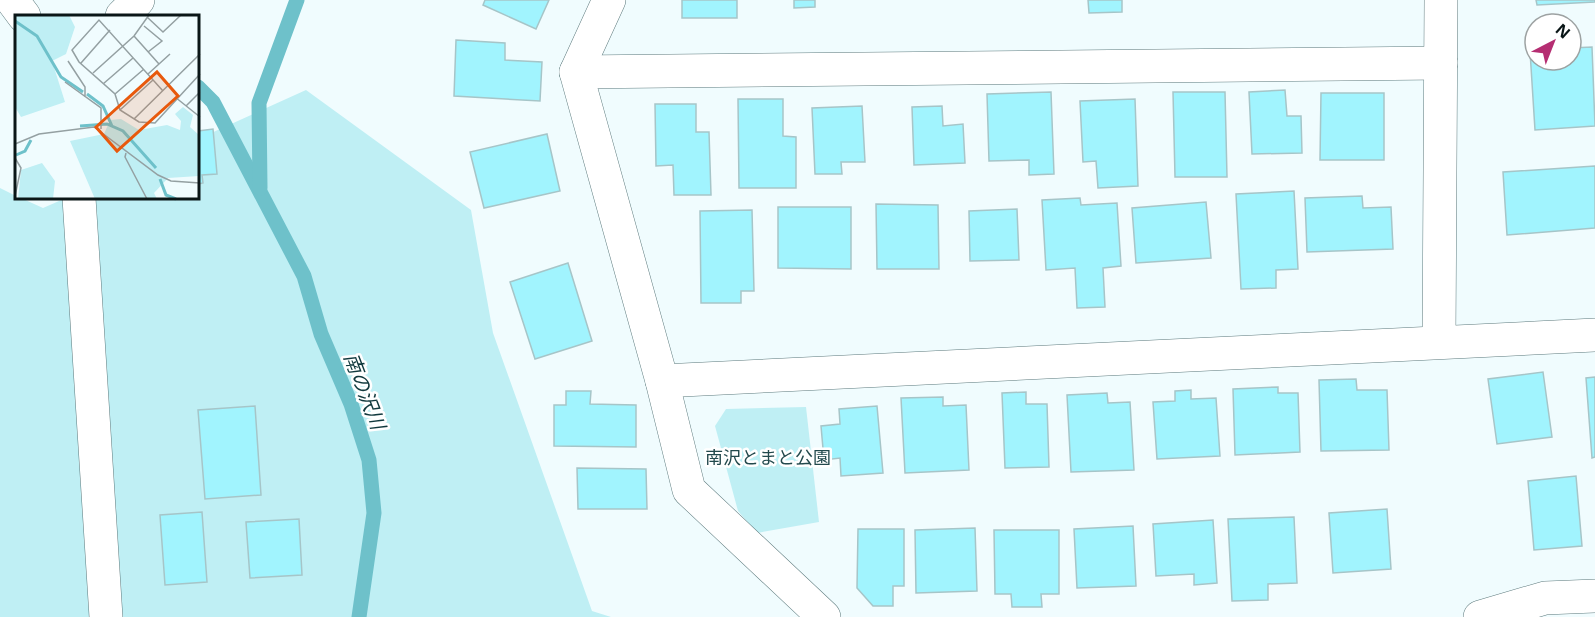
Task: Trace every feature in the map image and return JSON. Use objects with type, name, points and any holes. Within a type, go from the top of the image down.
[{"type":"street","points":[[12,0],[23,15]]},
{"type":"street","points":[[123,15],[138,0]]},
{"type":"street","points":[[609,0],[576,72],[662,381],[689,490],[824,617]]},
{"type":"street","points":[[1439,342],[1441,0]]},
{"type":"street","points":[[576,72],[1441,63]]},
{"type":"street","points":[[79,200],[106,617]]},
{"type":"street","points":[[662,381],[1595,335]]},
{"type":"street","points":[[1480,617],[1546,608],[1595,596]]},
{"type":"green space","points":[[306,90],[471,210],[493,333],[592,611],[611,617],[0,617],[0,188],[15,196],[15,200],[25,200],[43,208],[61,200],[200,200],[200,138]]},
{"type":"green space","name":"南沢とまと公園","points":[[806,407],[819,522],[757,533],[738,511],[715,426],[726,409]]},
{"type":"building","points":[[485,0],[549,0],[536,29],[483,5]]},
{"type":"building","points":[[682,0],[737,0],[737,18],[682,18]]},
{"type":"building","points":[[794,0],[815,0],[815,7],[794,8]]},
{"type":"building","points":[[1088,0],[1122,0],[1122,12],[1089,13]]},
{"type":"building","points":[[1536,0],[1595,0],[1595,2],[1537,5]]},
{"type":"building","points":[[456,40],[505,43],[505,60],[542,62],[540,101],[454,96]]},
{"type":"building","points":[[1583,47],[1592,47],[1595,126],[1535,130],[1531,72],[1583,72]]},
{"type":"building","points":[[1285,90],[1287,116],[1301,116],[1302,153],[1252,154],[1249,92]]},
{"type":"building","points":[[1051,92],[1054,174],[1029,175],[1029,160],[989,161],[987,94]]},
{"type":"building","points":[[1173,92],[1225,92],[1227,177],[1175,177]]},
{"type":"building","points":[[1321,93],[1384,93],[1384,160],[1320,160]]},
{"type":"building","points":[[738,99],[783,99],[783,136],[796,137],[796,188],[739,188]]},
{"type":"building","points":[[1135,99],[1138,186],[1098,188],[1096,161],[1083,162],[1080,101]]},
{"type":"building","points":[[655,104],[696,104],[696,132],[709,132],[711,195],[674,195],[673,165],[656,166]]},
{"type":"building","points":[[862,106],[865,162],[841,162],[842,174],[815,174],[812,108]]},
{"type":"building","points":[[942,106],[943,126],[963,124],[965,163],[914,165],[912,107]]},
{"type":"building","points":[[213,129],[217,174],[202,175],[203,183],[200,184],[200,131]]},
{"type":"building","points":[[547,134],[560,191],[484,208],[470,152]]},
{"type":"building","points":[[1595,166],[1595,228],[1507,235],[1503,172]]},
{"type":"building","points":[[1294,191],[1298,269],[1276,270],[1276,288],[1241,289],[1236,194]]},
{"type":"building","points":[[1362,196],[1363,208],[1391,207],[1393,249],[1307,252],[1305,198]]},
{"type":"building","points":[[1080,198],[1081,205],[1117,203],[1121,266],[1103,268],[1105,307],[1077,308],[1075,268],[1046,270],[1042,200]]},
{"type":"building","points":[[1206,202],[1211,258],[1136,263],[1132,208]]},
{"type":"building","points":[[876,204],[938,205],[939,269],[877,269]]},
{"type":"building","points":[[778,207],[851,207],[851,269],[778,268]]},
{"type":"building","points":[[1017,209],[1019,260],[970,261],[969,211]]},
{"type":"building","points":[[752,210],[754,291],[741,291],[741,303],[701,303],[700,211]]},
{"type":"building","points":[[568,263],[592,341],[535,359],[510,282]]},
{"type":"building","points":[[1543,372],[1552,437],[1497,444],[1488,379]]},
{"type":"building","points":[[1595,377],[1595,457],[1592,458],[1586,378]]},
{"type":"building","points":[[1356,379],[1357,390],[1387,390],[1389,450],[1321,451],[1319,380]]},
{"type":"building","points":[[1278,387],[1278,393],[1298,393],[1300,452],[1235,455],[1233,389]]},
{"type":"building","points":[[1191,390],[1191,399],[1216,398],[1220,456],[1157,459],[1153,402],[1175,401],[1175,391]]},
{"type":"building","points":[[566,391],[591,391],[590,404],[636,405],[636,447],[554,446],[554,405],[566,405]]},
{"type":"building","points":[[1026,392],[1026,404],[1047,404],[1049,467],[1005,468],[1002,393]]},
{"type":"building","points":[[1107,393],[1108,403],[1130,402],[1134,470],[1071,472],[1067,395]]},
{"type":"building","points":[[943,397],[943,406],[966,405],[969,470],[905,473],[901,398]]},
{"type":"building","points":[[255,406],[261,495],[205,499],[198,410]]},
{"type":"building","points":[[877,406],[883,473],[841,476],[840,458],[824,460],[821,426],[840,424],[839,409]]},
{"type":"building","points":[[577,468],[646,469],[647,509],[578,509]]},
{"type":"building","points":[[1576,476],[1582,546],[1534,550],[1528,481]]},
{"type":"building","points":[[1387,509],[1391,569],[1333,573],[1329,513]]},
{"type":"building","points":[[202,512],[207,582],[165,585],[160,515]]},
{"type":"building","points":[[1294,517],[1297,583],[1268,584],[1268,600],[1232,601],[1228,519]]},
{"type":"building","points":[[299,519],[302,575],[250,578],[246,522]]},
{"type":"building","points":[[1213,520],[1217,583],[1194,585],[1194,574],[1156,576],[1153,524]]},
{"type":"building","points":[[1133,526],[1136,586],[1077,588],[1074,529]]},
{"type":"building","points":[[975,528],[977,591],[916,593],[915,530]]},
{"type":"building","points":[[858,529],[904,529],[904,586],[893,586],[893,606],[873,606],[857,588]]},
{"type":"building","points":[[994,530],[1059,530],[1059,594],[1041,594],[1042,607],[1012,607],[1011,594],[995,594]]},
{"type":"waterway","points":[[260,188],[259,103],[297,0]]},
{"type":"waterway","name":"南の沢川","points":[[200,89],[213,102],[304,276],[321,334],[351,404],[369,460],[374,513],[359,617]]}]
